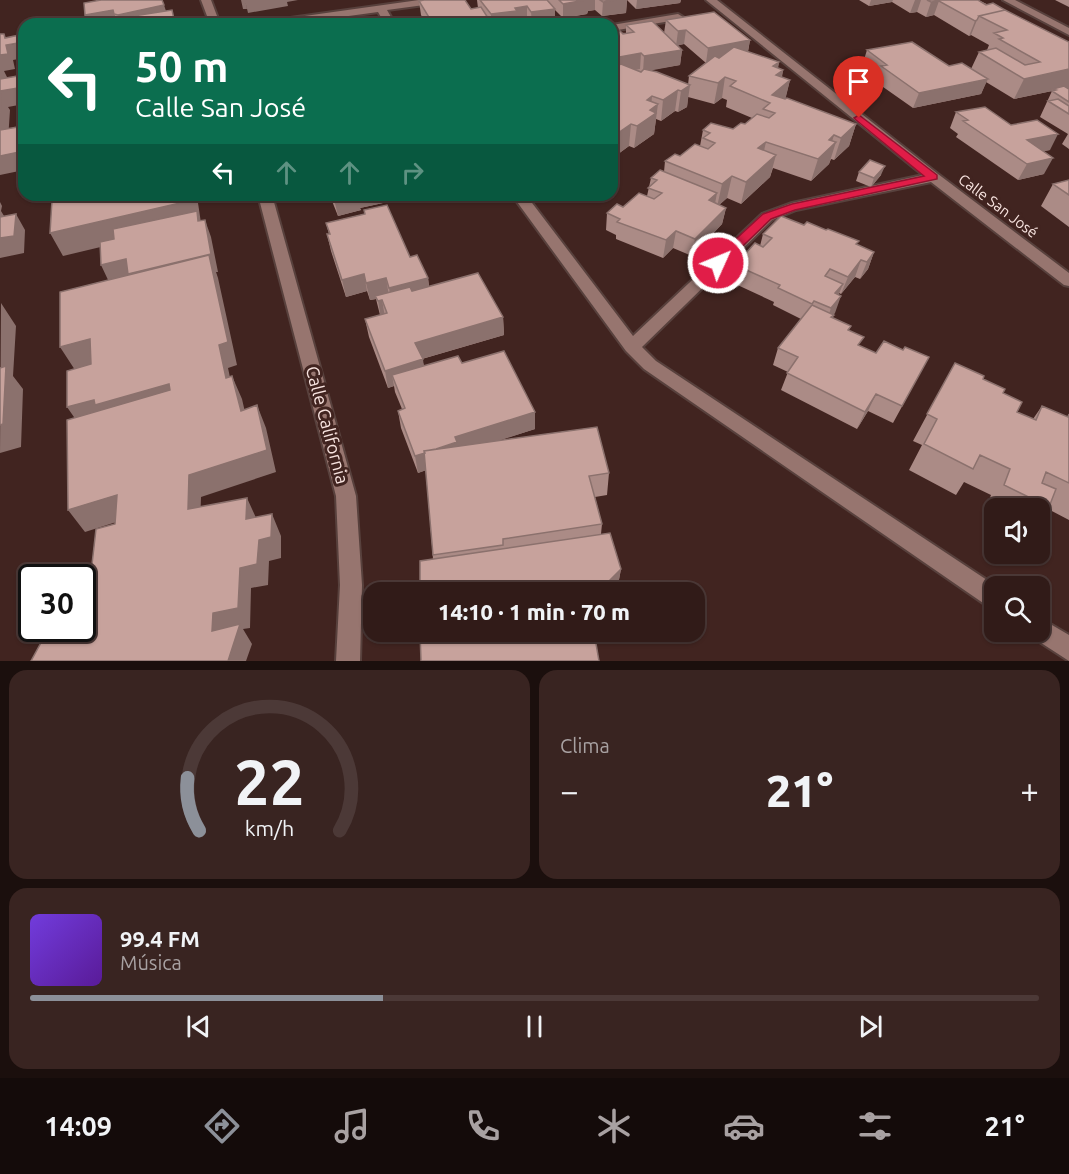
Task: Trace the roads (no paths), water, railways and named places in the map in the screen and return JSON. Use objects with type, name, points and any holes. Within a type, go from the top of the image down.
[{"type":"street","points":[[206,0],[213,18]]},
{"type":"street","points":[[311,18],[439,0]]},
{"type":"street","name":"Calle San José","points":[[711,0],[933,177],[1069,281]]},
{"type":"street","points":[[1008,0],[1069,32]]},
{"type":"street","points":[[381,8],[387,18]]},
{"type":"street","points":[[618,27],[678,17]]},
{"type":"street","points":[[632,347],[767,217],[792,207],[933,177]]},
{"type":"street","name":"Calle California","points":[[267,201],[346,496],[351,585],[348,661]]},
{"type":"street","points":[[523,201],[632,347],[650,365],[984,591]]},
{"type":"street","points":[[1050,635],[1069,649]]}]
